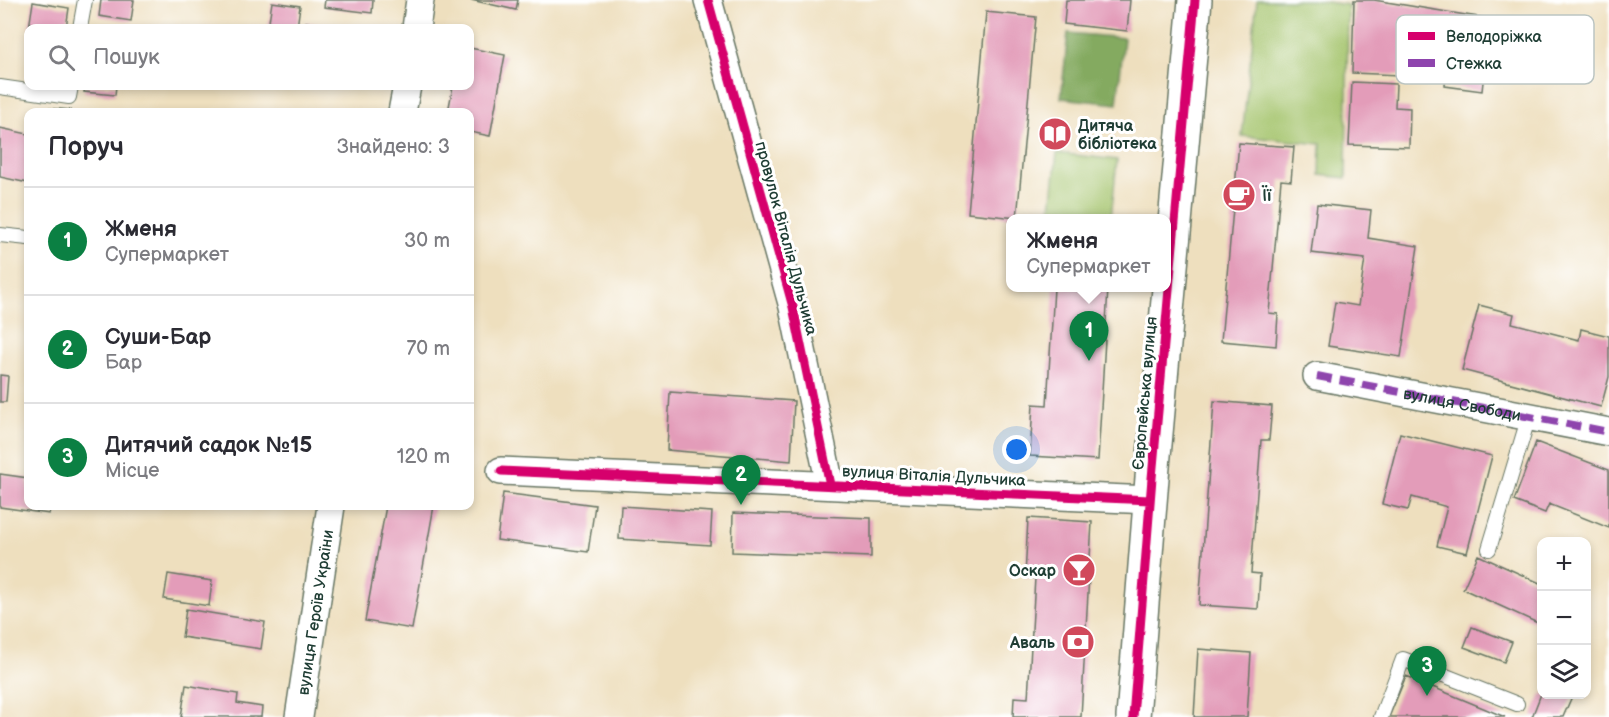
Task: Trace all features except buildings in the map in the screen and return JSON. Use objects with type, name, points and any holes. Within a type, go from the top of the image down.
[{"type":"street","points":[[417,24],[420,0]]},
{"type":"street","name":"провулок Віталія Дульчика","points":[[708,0],[793,307],[830,485]]},
{"type":"street","name":"Європейська вулиця","points":[[1171,267],[1195,0]]},
{"type":"street","points":[[403,108],[406,90]]},
{"type":"street","name":"Європейська вулиця","points":[[1133,717],[1169,292]]},
{"type":"street","name":"вулиця Свободи","points":[[1317,376],[1609,432]]},
{"type":"street","name":"вулиця Віталія Дульчика","points":[[501,471],[1150,500]]},
{"type":"street","name":"вулиця Героїв України","points":[[299,717],[331,510]]},
{"type":"lane","points":[[81,24],[85,0]]},
{"type":"lane","points":[[0,87],[69,97],[70,90]]},
{"type":"lane","points":[[0,236],[24,238]]},
{"type":"lane","points":[[1489,549],[1529,416]]},
{"type":"lane","points":[[1381,717],[1403,659],[1516,704]]},
{"type":"green space","points":[[1257,0],[1312,0],[1348,5],[1346,178],[1320,175],[1321,144],[1242,136]]},
{"type":"green space","points":[[1068,33],[1124,38],[1117,104],[1061,98]]},
{"type":"green space","points":[[1057,153],[1117,160],[1111,214],[1050,214]]},
{"type":"marked path","points":[[1317,376],[1609,432]]},
{"type":"cycle path","points":[[708,0],[793,307],[830,485]]},
{"type":"cycle path","points":[[1171,267],[1195,0]]},
{"type":"cycle path","points":[[1133,717],[1169,292]]},
{"type":"cycle path","points":[[501,471],[1150,500]]},
{"type":"place","name":"Дитяча бібліотека","points":[[1055,134]]},
{"type":"place","name":"Її","points":[[1239,195]]},
{"type":"place","name":"Жменя","points":[[1089,361]]},
{"type":"place","name":"Суши-Бар","points":[[741,505]]},
{"type":"place","name":"Оскар","points":[[1079,570]]},
{"type":"place","name":"Аваль","points":[[1078,642]]},
{"type":"place","name":"Дитячий садок №15","points":[[1427,696]]}]
